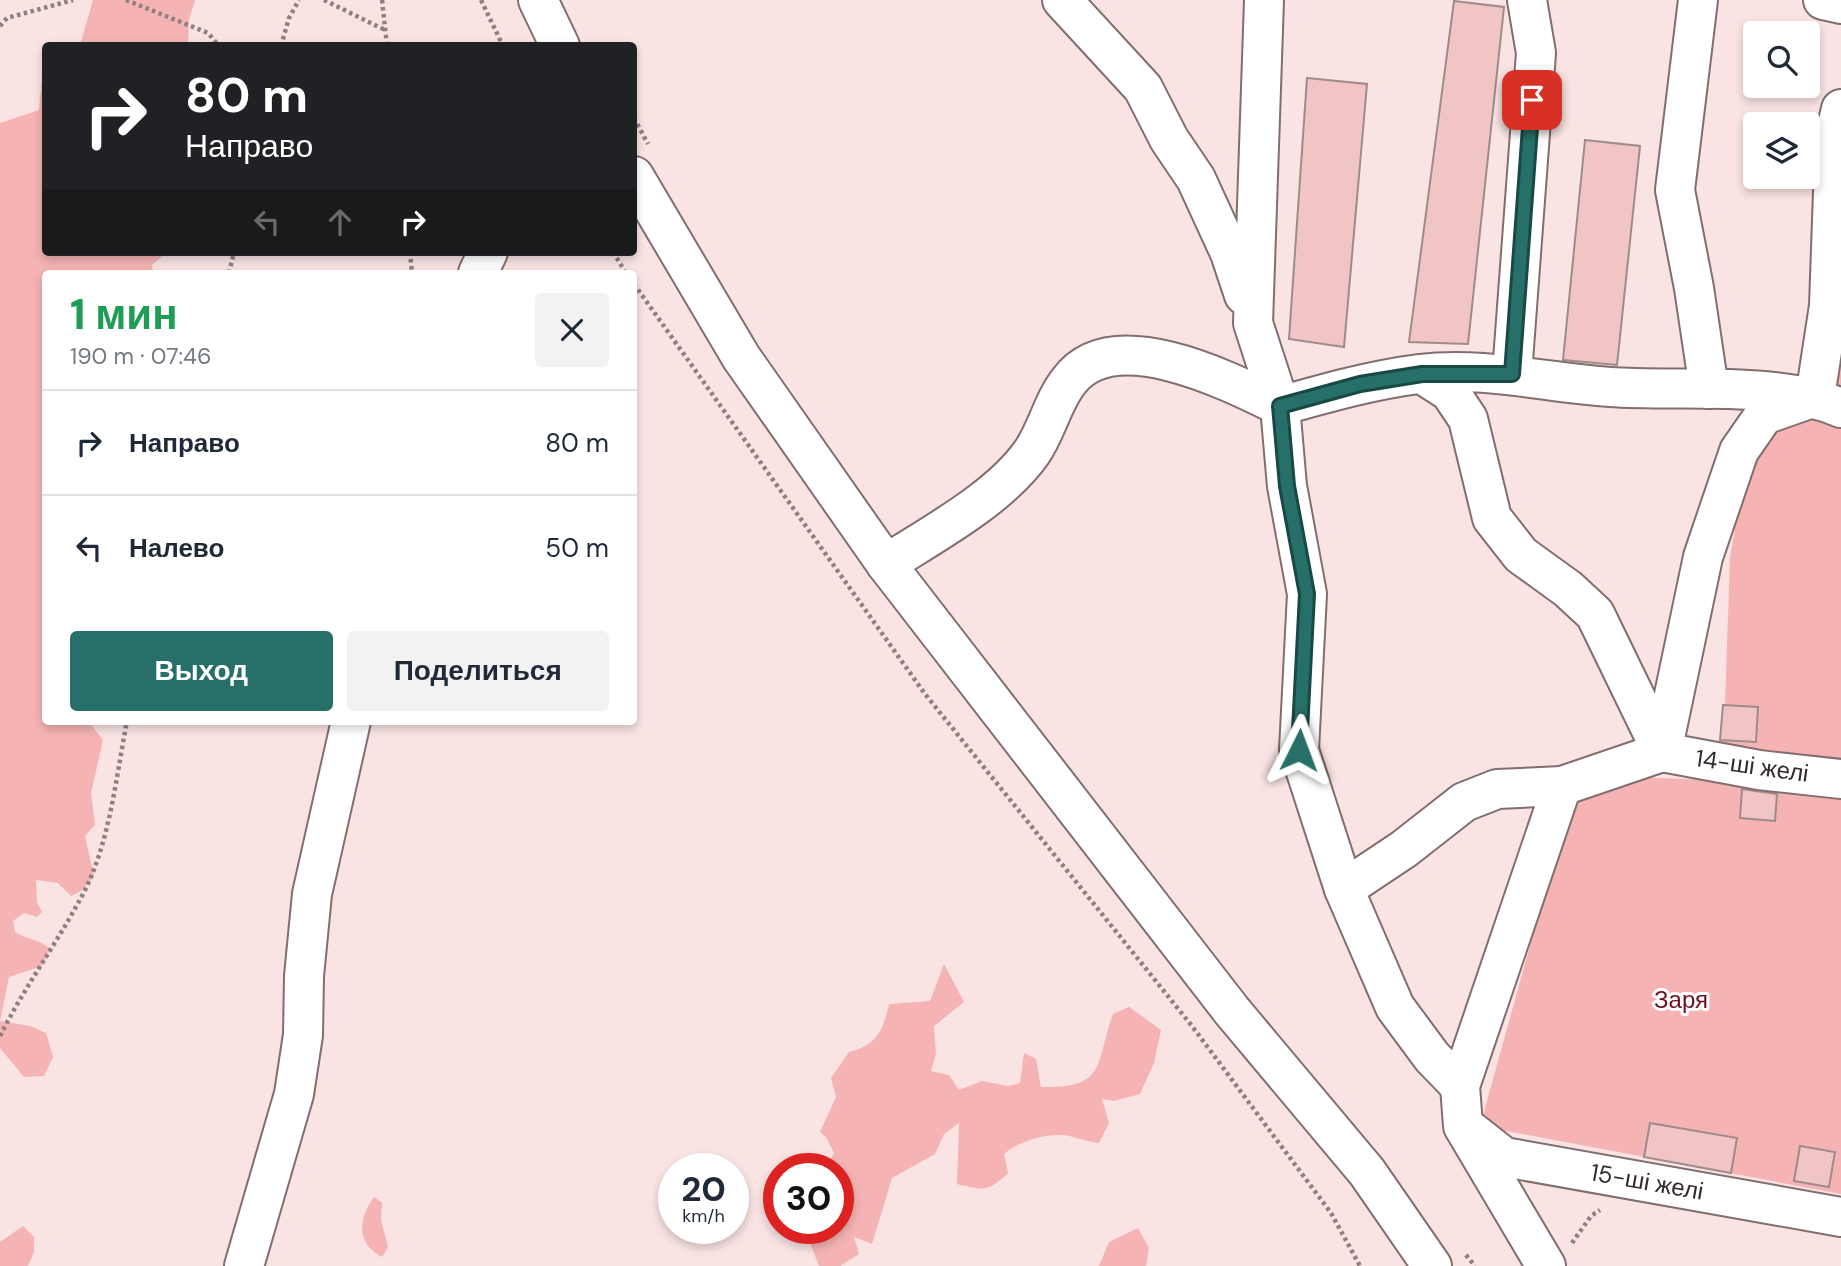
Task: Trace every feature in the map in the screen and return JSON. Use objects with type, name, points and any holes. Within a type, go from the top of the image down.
[{"type":"street","points":[[538,0],[558,42]]},
{"type":"street","points":[[1062,0],[1143,88],[1169,139],[1196,178],[1230,253],[1280,406],[1287,486],[1307,594],[1299,750],[1344,889],[1395,1007],[1432,1057],[1460,1086]]},
{"type":"street","points":[[1253,323],[1264,0]]},
{"type":"street","points":[[1512,374],[1536,53],[1527,0]]},
{"type":"street","points":[[1698,0],[1675,190],[1694,288],[1709,389]]},
{"type":"street","points":[[1823,0],[1841,4]]},
{"type":"street","points":[[1828,402],[1835,135],[1841,109]]},
{"type":"street","points":[[643,165],[741,357],[886,564],[1232,1011],[1367,1172],[1445,1256]]},
{"type":"street","points":[[886,564],[979,505],[1032,452],[1069,379],[1102,357],[1135,355],[1209,372],[1280,406],[1360,384],[1422,374],[1512,374],[1609,387],[1709,389],[1828,402]]},
{"type":"street","points":[[1422,374],[1450,391],[1468,419],[1493,518],[1521,555],[1568,589],[1595,614],[1662,752]]},
{"type":"street","points":[[1662,752],[1703,557],[1739,451],[1764,415],[1828,402]]},
{"type":"street","points":[[244,1266],[294,1094],[303,1035],[304,976],[312,894],[350,725]]},
{"type":"street","points":[[1344,889],[1404,849],[1464,802],[1497,789],[1562,786],[1662,752]]},
{"type":"street","name":"14-ші желі","points":[[1662,752],[1759,770],[1841,779]]},
{"type":"street","points":[[1558,1256],[1463,1126],[1460,1086],[1562,786]]},
{"type":"street","name":"15-ші желі","points":[[1463,1126],[1504,1157],[1841,1217]]},
{"type":"path","points":[[0,26],[7,18],[73,0]]},
{"type":"path","points":[[126,0],[208,33],[216,42]]},
{"type":"path","points":[[282,42],[289,18],[299,0]]},
{"type":"path","points":[[324,0],[386,30]]},
{"type":"path","points":[[382,0],[387,42]]},
{"type":"path","points":[[481,0],[501,42]]},
{"type":"path","points":[[637,133],[643,165]]},
{"type":"path","points":[[637,288],[925,694],[1192,1026],[1331,1213],[1360,1266]]},
{"type":"path","points":[[0,1036],[23,991],[84,891],[99,856],[126,725]]},
{"type":"path","points":[[1558,1256],[1591,1216],[1642,1181]]},
{"type":"path","points":[[1445,1256],[1475,1266]]},
{"type":"green space","points":[[93,0],[195,0],[189,20],[188,42],[81,42]]},
{"type":"green space","points":[[42,79],[42,256],[162,256],[152,265],[153,270],[42,270],[42,725],[91,725],[103,740],[91,793],[95,825],[85,836],[94,876],[81,891],[71,896],[58,883],[36,880],[37,902],[42,912],[37,917],[24,913],[13,921],[15,932],[50,949],[42,966],[9,977],[0,1021],[0,123],[39,110]]},
{"type":"green space","name":"Заря","points":[[1841,350],[1841,1194],[1480,1126],[1566,816],[1599,776],[1716,780],[1725,705],[1730,557],[1746,467]]},
{"type":"green space","points":[[944,964],[964,1002],[934,1026],[936,1054],[931,1071],[949,1075],[959,1090],[982,1081],[1008,1086],[1020,1083],[1024,1053],[1036,1059],[1041,1087],[1078,1083],[1088,1078],[1095,1070],[1113,1014],[1129,1007],[1161,1030],[1154,1063],[1140,1094],[1114,1101],[1102,1099],[1109,1123],[1099,1143],[1061,1135],[1038,1137],[1023,1142],[1004,1154],[1008,1173],[990,1187],[979,1188],[957,1184],[959,1123],[944,1134],[935,1154],[892,1178],[872,1244],[854,1237],[854,1153],[834,1153],[826,1137],[820,1132],[836,1097],[831,1078],[849,1052],[866,1045],[877,1036],[889,1004],[930,1001]]},
{"type":"green space","points":[[0,1021],[30,1026],[46,1033],[53,1057],[44,1076],[24,1077],[0,1048]]},
{"type":"green space","points":[[374,1197],[382,1203],[381,1220],[388,1247],[382,1257],[368,1245],[362,1230],[365,1214]]},
{"type":"green space","points":[[23,1226],[34,1237],[34,1252],[28,1266],[0,1266],[0,1242]]},
{"type":"green space","points":[[1138,1228],[1149,1248],[1146,1266],[1099,1266],[1109,1242]]},
{"type":"green space","points":[[854,1237],[859,1254],[840,1266],[819,1266],[810,1244],[854,1244]]},
{"type":"building","points":[[1454,1],[1504,7],[1468,344],[1409,342]]},
{"type":"building","points":[[1307,78],[1367,84],[1344,347],[1289,339]]},
{"type":"building","points":[[1585,140],[1640,146],[1617,365],[1563,360]]},
{"type":"building","points":[[1723,705],[1758,707],[1756,742],[1720,740]]},
{"type":"building","points":[[1742,789],[1777,794],[1775,821],[1740,818]]},
{"type":"building","points":[[1650,1123],[1737,1138],[1731,1173],[1644,1157]]},
{"type":"building","points":[[1800,1146],[1835,1152],[1829,1187],[1794,1181]]},
{"type":"route","points":[[1299,750],[1307,594],[1287,486],[1280,406],[1360,384],[1422,374],[1512,374],[1532,100]]}]
